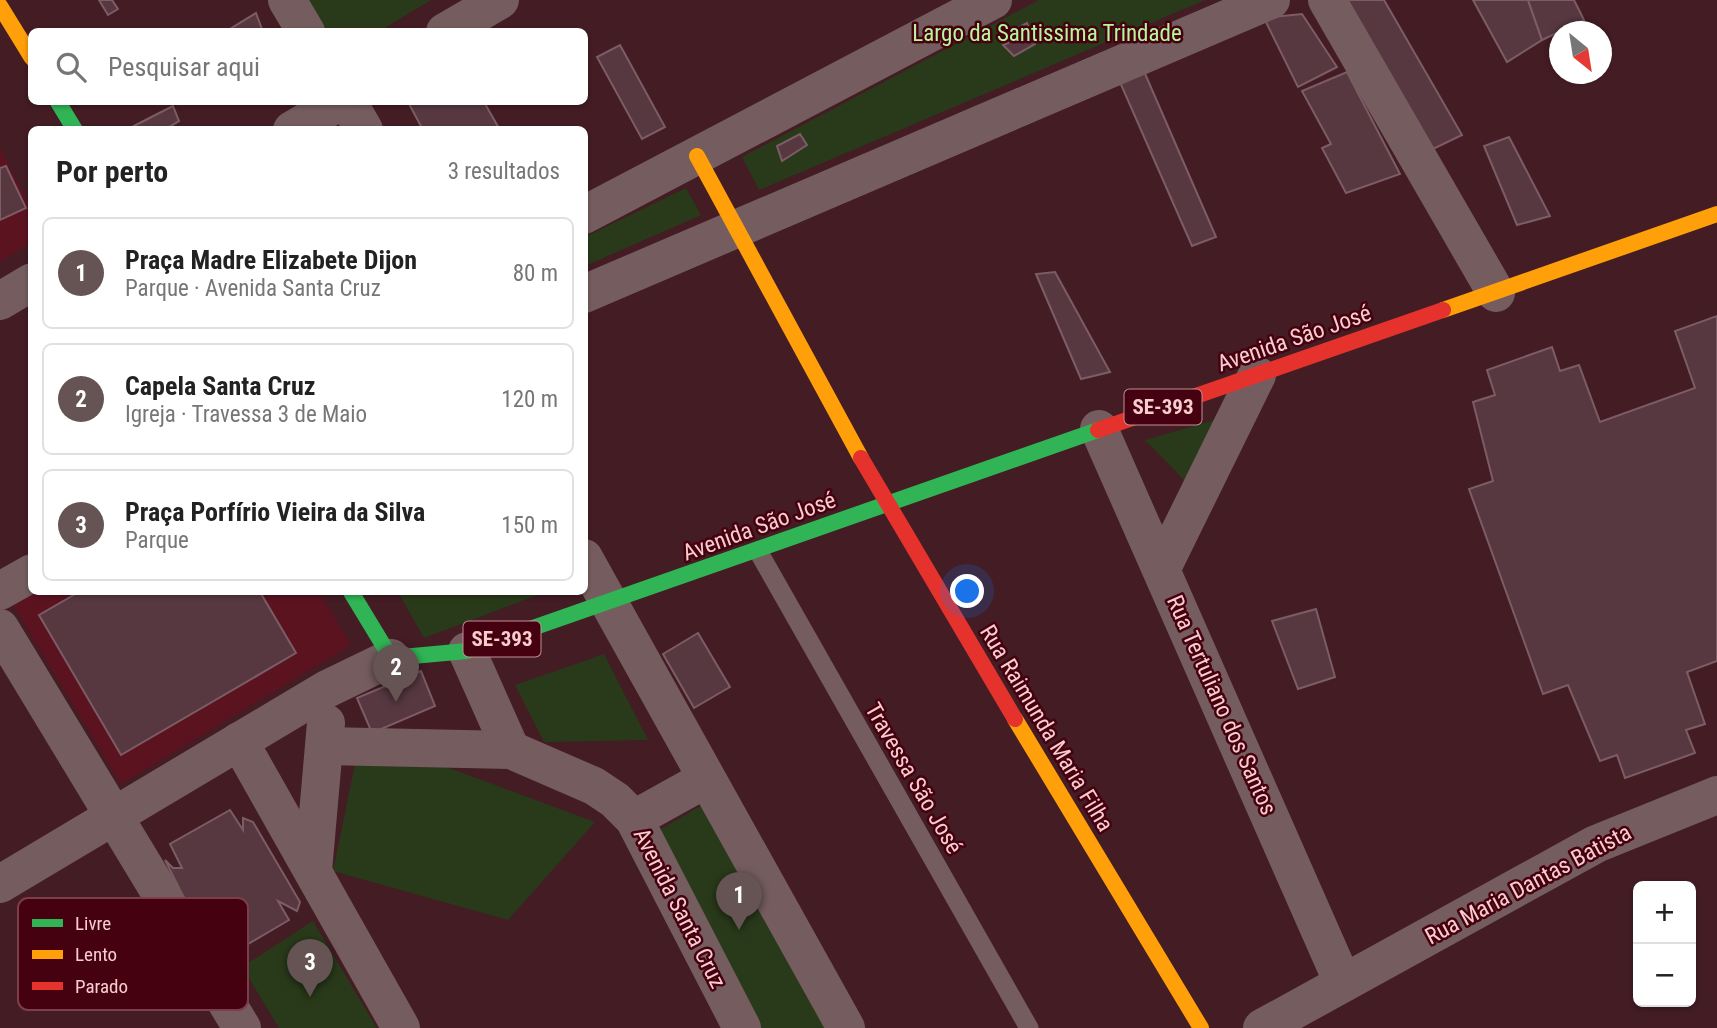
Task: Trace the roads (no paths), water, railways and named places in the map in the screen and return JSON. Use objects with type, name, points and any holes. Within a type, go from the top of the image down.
[{"type":"main road","points":[[0,6],[28,52]]},
{"type":"main road","points":[[60,105],[73,126]]},
{"type":"main road","name":"Rua Raimunda Maria Filha","points":[[697,156],[886,504],[1201,1028]]},
{"type":"main road","name":"Avenida São José","points":[[609,603],[1098,429],[1496,293],[1717,214]]},
{"type":"main road","points":[[353,595],[391,658]]},
{"type":"main road","name":"SE-393","points":[[391,658],[467,650],[609,603]]},
{"type":"street","points":[[287,0],[304,28]]},
{"type":"street","points":[[452,28],[500,0]]},
{"type":"street","points":[[588,213],[993,0]]},
{"type":"street","points":[[588,292],[1271,0]]},
{"type":"street","points":[[1327,0],[1496,293]]},
{"type":"street","points":[[299,126],[334,105]]},
{"type":"street","points":[[350,105],[362,126]]},
{"type":"street","points":[[0,301],[28,284]]},
{"type":"street","points":[[1162,568],[1257,375]]},
{"type":"street","name":"Rua Tertuliano dos Santos","points":[[1098,429],[1162,568],[1343,984]]},
{"type":"street","points":[[588,565],[846,1028]]},
{"type":"street","points":[[0,592],[28,575]]},
{"type":"street","points":[[0,628],[165,898]]},
{"type":"street","points":[[467,650],[511,750]]},
{"type":"street","points":[[0,884],[327,689],[391,658]]},
{"type":"street","points":[[313,871],[325,746],[327,689]]},
{"type":"street","points":[[239,741],[401,1028]]},
{"type":"street","name":"Avenida Santa Cruz","points":[[325,746],[511,750],[594,786],[615,800],[634,819],[741,1028]]},
{"type":"street","points":[[634,819],[706,779]]},
{"type":"street","name":"Rua Maria Dantas Batista","points":[[1262,1028],[1596,844],[1717,795]]},
{"type":"street","points":[[231,1010],[242,1028]]},
{"type":"lane","name":"Travessa São José","points":[[758,551],[1029,1028]]},
{"type":"place","name":"Capela Santa Cruz","points":[[396,702]]},
{"type":"place","name":"Praça Madre Elizabete Dijon","points":[[739,930]]},
{"type":"place","name":"Praça Porfírio Vieira da Silva","points":[[310,997]]},
{"type":"park label","name":"Largo da Santissima Trindade","points":[[1047,33]]}]
